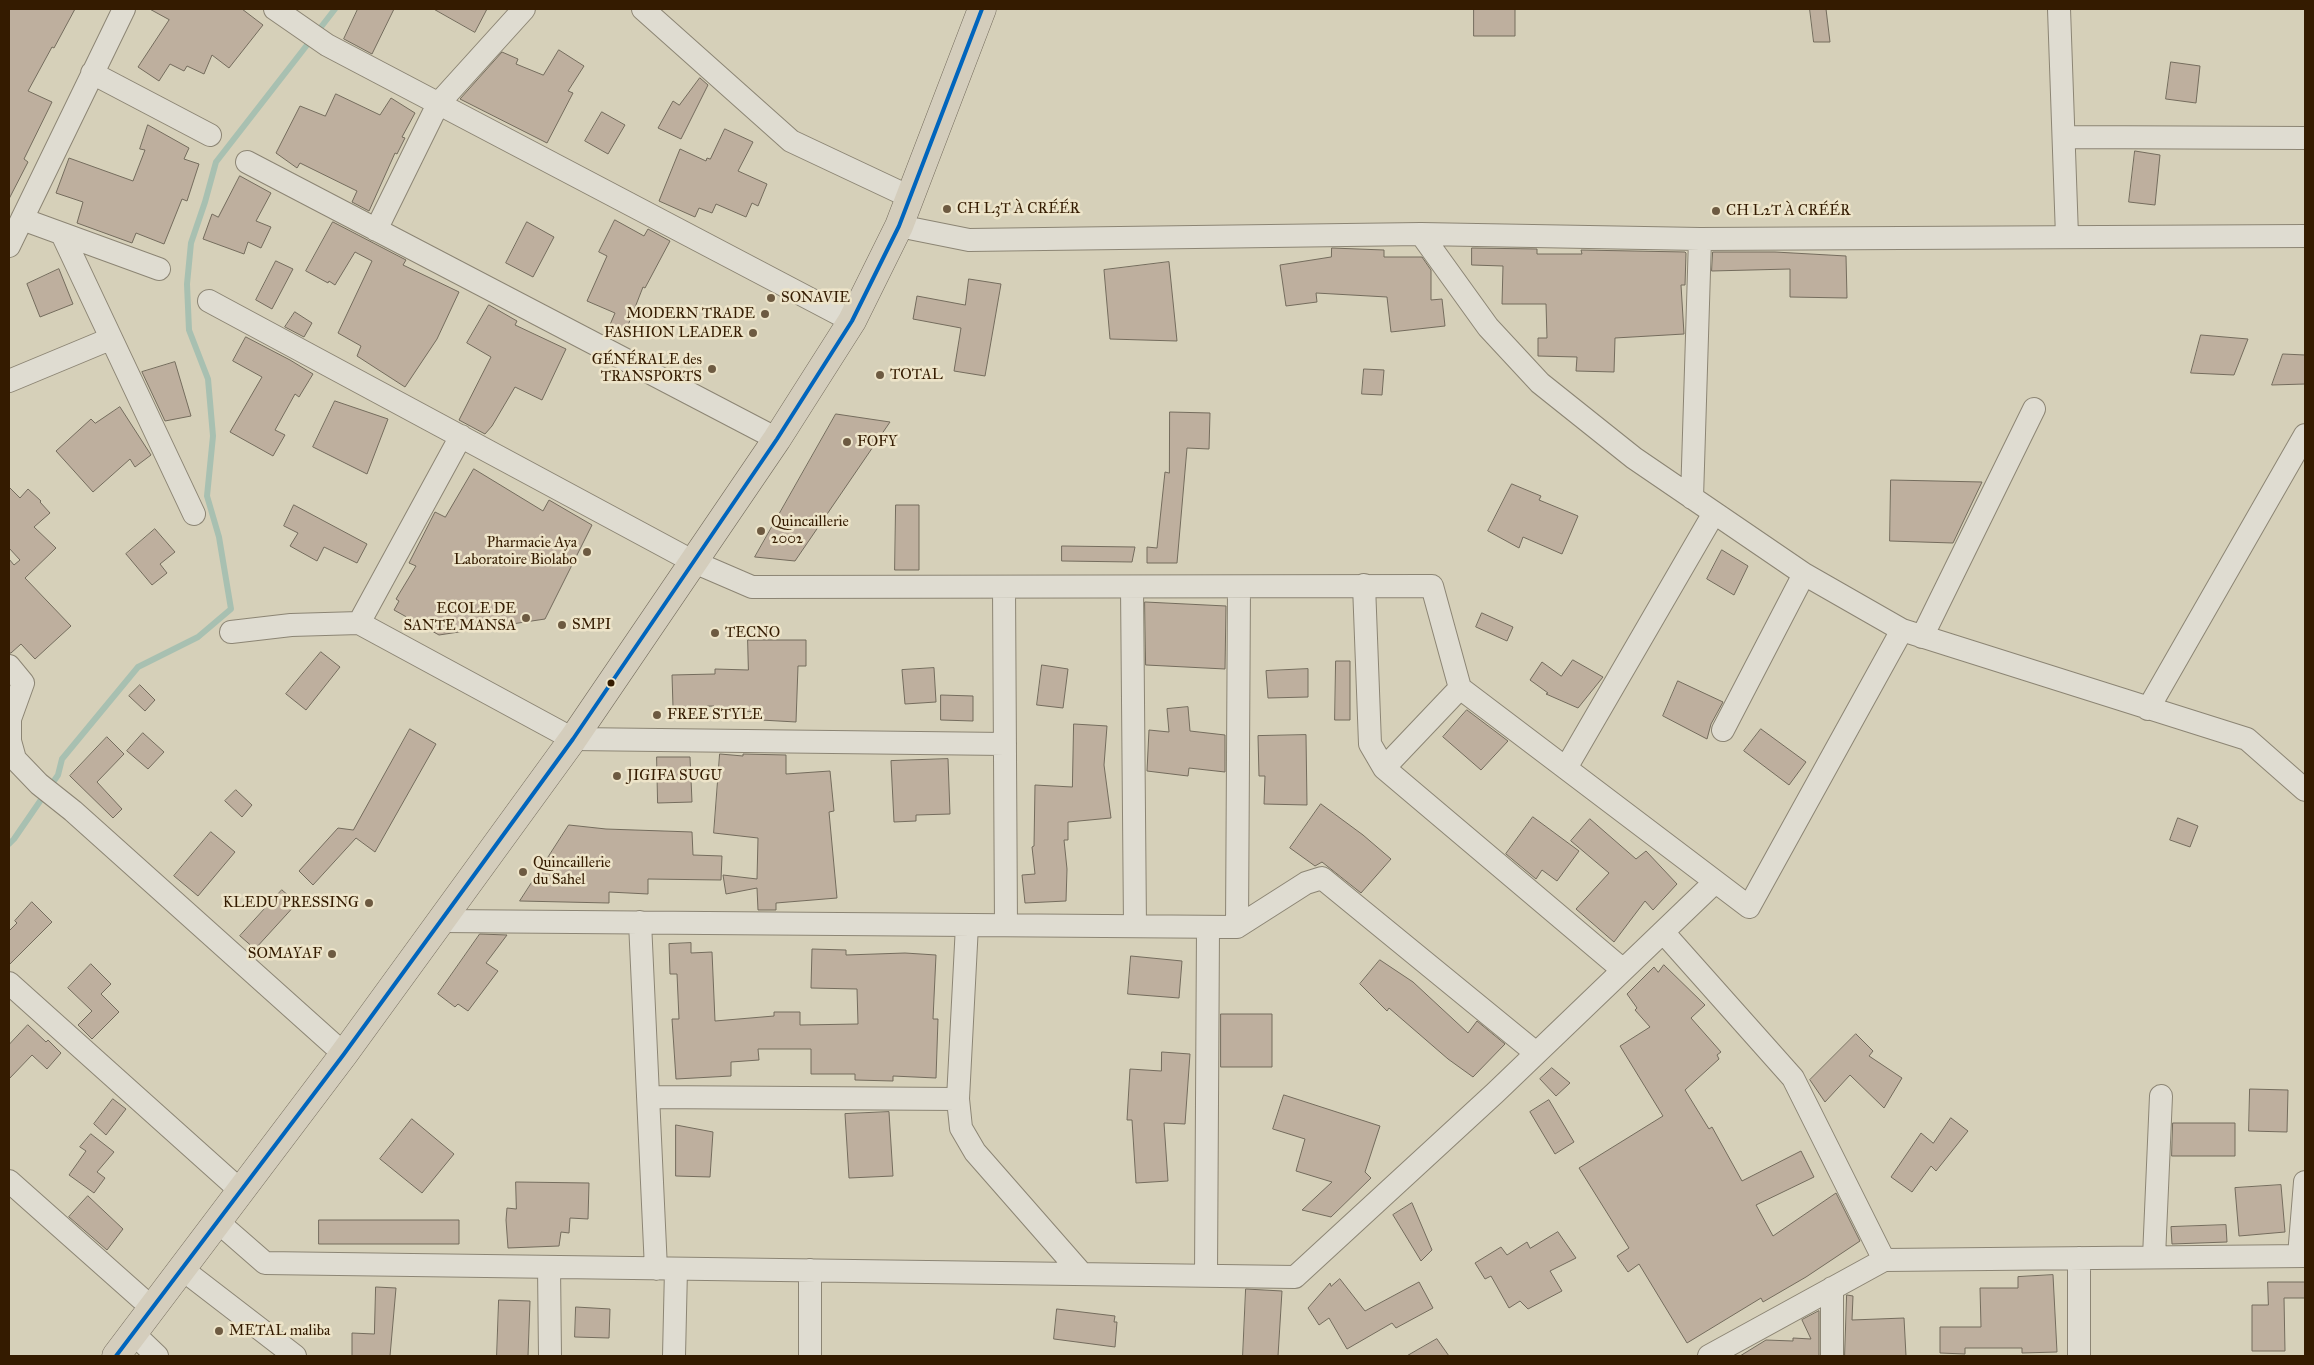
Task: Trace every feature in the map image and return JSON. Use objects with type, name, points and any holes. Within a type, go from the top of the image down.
[{"type":"main road","points":[[116,1356],[344,1054],[573,739],[778,439],[852,321],[899,226],[982,9]]},
{"type":"street","points":[[9,246],[124,9]]},
{"type":"street","points":[[276,9],[327,45],[852,321]]},
{"type":"street","points":[[376,230],[438,104],[524,9]]},
{"type":"street","points":[[643,9],[791,141],[910,198]]},
{"type":"street","points":[[2059,9],[2067,236]]},
{"type":"street","points":[[92,73],[210,135]]},
{"type":"street","points":[[2064,137],[2305,138]]},
{"type":"street","points":[[247,162],[778,439]]},
{"type":"street","points":[[22,219],[159,269]]},
{"type":"street","points":[[899,226],[970,240],[1421,234],[1700,239],[2305,236]]},
{"type":"street","points":[[62,234],[194,514]]},
{"type":"street","points":[[1421,234],[1488,327],[1540,383],[1634,458],[1804,574],[1912,634],[2247,739],[2305,790]]},
{"type":"street","points":[[1692,498],[1700,239]]},
{"type":"street","points":[[209,301],[694,562],[752,587],[1432,586],[1460,688],[1748,907],[1912,634],[2034,409]]},
{"type":"street","points":[[9,381],[110,339]]},
{"type":"street","points":[[2148,709],[2299,458],[2305,435]]},
{"type":"street","points":[[359,623],[461,436]]},
{"type":"street","points":[[1566,768],[1714,513]]},
{"type":"street","points":[[1723,730],[1804,574]]},
{"type":"street","points":[[1364,585],[1370,744],[1384,768],[1623,970]]},
{"type":"street","points":[[1004,587],[1006,925]]},
{"type":"street","points":[[1132,587],[1135,926]]},
{"type":"street","points":[[1237,927],[1239,587]]},
{"type":"street","points":[[230,632],[292,625],[359,623],[573,739],[1005,744]]},
{"type":"street","points":[[9,666],[23,683],[10,719],[12,762],[73,811],[344,1054]]},
{"type":"street","points":[[1384,768],[1460,688]]},
{"type":"street","points":[[441,921],[1237,927],[1306,883],[1322,878],[1536,1053]]},
{"type":"street","points":[[218,1222],[265,1263],[1295,1277],[1536,1053],[1715,882]]},
{"type":"street","points":[[640,922],[648,1097],[674,1356]]},
{"type":"street","points":[[967,925],[958,1099],[961,1128],[975,1152],[1082,1274]]},
{"type":"street","points":[[1206,1276],[1208,927]]},
{"type":"street","points":[[1663,932],[1793,1078],[1884,1260]]},
{"type":"street","points":[[9,983],[241,1191]]},
{"type":"street","points":[[2154,1257],[2161,1096]]},
{"type":"street","points":[[648,1097],[958,1099]]},
{"type":"street","points":[[9,1182],[152,1308]]},
{"type":"street","points":[[1709,1356],[1884,1260],[2302,1256],[2305,1182]]},
{"type":"street","points":[[2079,1258],[2079,1356]]},
{"type":"street","points":[[549,1267],[550,1356]]},
{"type":"street","points":[[182,1269],[295,1356]]},
{"type":"street","points":[[810,1270],[810,1356]]},
{"type":"street","points":[[1832,1288],[1832,1356]]},
{"type":"street","points":[[133,1333],[157,1356]]},
{"type":"building","points":[[9,9],[75,9],[28,91],[52,102],[24,159],[28,162],[9,199]]},
{"type":"building","points":[[150,9],[242,9],[263,25],[229,68],[212,55],[204,74],[187,66],[184,71],[170,64],[159,81],[138,67],[169,20]]},
{"type":"building","points":[[358,9],[394,9],[372,54],[344,39]]},
{"type":"building","points":[[434,9],[487,9],[475,32]]},
{"type":"building","points":[[1474,9],[1515,9],[1515,36],[1474,36]]},
{"type":"building","points":[[1810,9],[1826,9],[1830,42],[1814,42]]},
{"type":"building","points":[[559,50],[584,66],[568,91],[573,93],[547,143],[460,99],[502,52],[518,59],[516,64],[543,75]]},
{"type":"building","points":[[2171,62],[2200,66],[2196,103],[2166,99]]},
{"type":"building","points":[[700,78],[708,85],[681,139],[658,128],[673,101],[679,105]]},
{"type":"building","points":[[336,94],[380,115],[391,98],[415,113],[402,137],[405,138],[397,154],[395,153],[369,211],[352,202],[357,191],[300,163],[297,168],[276,153],[300,106],[325,116]]},
{"type":"building","points":[[602,112],[625,125],[608,154],[585,141]]},
{"type":"building","points":[[148,125],[189,148],[184,159],[199,164],[187,201],[182,199],[164,244],[136,233],[132,243],[77,223],[83,202],[56,193],[69,158],[133,181],[145,150],[140,149]]},
{"type":"building","points":[[725,129],[753,142],[738,171],[767,184],[758,206],[752,203],[746,217],[716,204],[712,213],[699,208],[695,217],[659,201],[680,149],[706,161],[707,158],[710,159]]},
{"type":"building","points":[[2135,151],[2160,155],[2155,205],[2129,202]]},
{"type":"building","points":[[240,176],[271,193],[256,221],[271,227],[261,248],[248,242],[244,254],[203,239],[212,214],[218,217]]},
{"type":"building","points":[[615,220],[644,236],[648,229],[670,241],[645,288],[643,287],[625,333],[609,327],[615,313],[587,301],[607,256],[599,252]]},
{"type":"building","points":[[333,222],[406,260],[403,265],[459,292],[437,339],[405,387],[357,356],[361,346],[338,333],[372,261],[355,252],[335,285],[306,271]]},
{"type":"building","points":[[527,222],[554,237],[533,277],[506,263]]},
{"type":"building","points":[[1332,248],[1384,250],[1384,257],[1422,257],[1431,270],[1431,300],[1442,299],[1445,326],[1391,332],[1387,297],[1316,293],[1317,302],[1286,306],[1280,265],[1331,257]]},
{"type":"building","points":[[1472,248],[1537,249],[1537,254],[1582,254],[1581,250],[1685,252],[1685,285],[1681,285],[1684,334],[1615,338],[1614,372],[1576,371],[1577,357],[1538,356],[1538,338],[1547,338],[1546,304],[1502,304],[1503,266],[1472,265]]},
{"type":"building","points":[[1713,252],[1775,252],[1846,256],[1847,298],[1790,297],[1790,269],[1712,271]]},
{"type":"building","points":[[276,261],[293,269],[272,309],[256,300]]},
{"type":"building","points":[[1169,262],[1177,341],[1110,339],[1104,270]]},
{"type":"building","points":[[59,269],[73,304],[40,317],[27,284]]},
{"type":"building","points":[[969,279],[1001,284],[985,376],[954,371],[961,328],[913,319],[917,296],[965,305]]},
{"type":"building","points":[[489,305],[517,321],[515,325],[566,349],[542,400],[515,387],[492,426],[485,434],[459,420],[491,357],[467,343]]},
{"type":"building","points":[[295,312],[312,323],[304,337],[285,327]]},
{"type":"building","points":[[2201,335],[2248,339],[2234,375],[2191,373]]},
{"type":"building","points":[[246,337],[313,374],[299,397],[295,394],[275,430],[285,435],[273,456],[230,432],[262,377],[233,361]]},
{"type":"building","points":[[2283,354],[2305,355],[2305,384],[2272,385]]},
{"type":"building","points":[[175,362],[191,416],[165,421],[142,372]]},
{"type":"building","points":[[1364,369],[1384,370],[1382,395],[1362,394]]},
{"type":"building","points":[[335,401],[388,419],[367,474],[313,447]]},
{"type":"building","points":[[120,407],[151,455],[135,467],[130,459],[93,492],[56,451],[91,419],[95,423]]},
{"type":"building","points":[[1170,412],[1210,413],[1209,449],[1187,448],[1177,563],[1147,563],[1147,547],[1157,548],[1165,472],[1169,473]]},
{"type":"building","points":[[836,414],[890,422],[795,561],[755,557]]},
{"type":"building","points":[[474,469],[543,511],[549,500],[592,525],[545,619],[439,635],[394,610],[399,601],[396,599],[416,566],[409,563],[435,512],[445,517]]},
{"type":"building","points":[[1891,480],[1982,482],[1953,543],[1890,541]]},
{"type":"building","points":[[1512,484],[1541,496],[1539,500],[1578,516],[1562,554],[1523,537],[1519,548],[1488,531]]},
{"type":"building","points":[[9,487],[20,498],[28,489],[50,513],[34,527],[56,548],[25,578],[71,626],[35,659],[21,644],[9,653],[9,559],[14,565],[20,560],[9,548]]},
{"type":"building","points":[[294,505],[367,544],[357,563],[324,547],[317,561],[290,546],[298,533],[284,526]]},
{"type":"building","points":[[896,505],[919,505],[919,570],[895,570]]},
{"type":"building","points":[[155,529],[175,552],[160,564],[167,573],[152,585],[126,554]]},
{"type":"building","points":[[1062,546],[1135,547],[1132,562],[1062,561]]},
{"type":"building","points":[[1722,550],[1748,566],[1734,595],[1707,579]]},
{"type":"building","points":[[1145,602],[1226,606],[1225,669],[1146,665]]},
{"type":"building","points":[[1482,613],[1513,627],[1507,641],[1476,627]]},
{"type":"building","points":[[748,640],[806,640],[806,666],[798,666],[796,722],[761,720],[761,712],[714,710],[714,706],[673,707],[672,675],[715,674],[715,669],[748,670]]},
{"type":"building","points":[[321,652],[340,667],[306,710],[286,694]]},
{"type":"building","points":[[1573,660],[1603,677],[1578,708],[1546,694],[1548,693],[1530,680],[1542,662],[1561,676]]},
{"type":"building","points":[[1336,661],[1350,661],[1350,720],[1335,720]]},
{"type":"building","points":[[1042,665],[1068,669],[1063,708],[1037,705]]},
{"type":"building","points":[[934,668],[936,702],[905,704],[902,670]]},
{"type":"building","points":[[1308,669],[1308,697],[1268,698],[1266,671]]},
{"type":"building","points":[[1678,681],[1723,702],[1711,724],[1707,739],[1663,716]]},
{"type":"building","points":[[140,685],[155,700],[145,711],[129,696]]},
{"type":"building","points":[[941,695],[973,696],[973,721],[941,720]]},
{"type":"building","points":[[1188,707],[1190,731],[1225,735],[1225,772],[1189,768],[1188,776],[1147,771],[1149,730],[1169,732],[1167,709]]},
{"type":"building","points":[[1467,710],[1508,741],[1481,770],[1443,737]]},
{"type":"building","points":[[1074,724],[1107,726],[1104,765],[1111,818],[1068,822],[1068,840],[1064,840],[1067,869],[1066,901],[1025,903],[1022,875],[1035,874],[1032,847],[1034,846],[1035,785],[1072,787]]},
{"type":"building","points":[[410,729],[436,744],[375,852],[356,838],[313,885],[299,871],[338,828],[353,830]]},
{"type":"building","points":[[1761,729],[1806,762],[1789,785],[1744,751]]},
{"type":"building","points":[[143,733],[164,752],[148,769],[127,751]]},
{"type":"building","points":[[1306,735],[1307,805],[1264,804],[1265,776],[1259,776],[1258,736]]},
{"type":"building","points":[[107,737],[124,754],[97,782],[122,809],[113,818],[70,776]]},
{"type":"building","points":[[720,754],[743,756],[743,754],[786,755],[786,774],[830,771],[834,811],[829,812],[837,898],[776,903],[776,910],[758,910],[757,888],[726,894],[723,875],[757,879],[758,838],[714,833]]},
{"type":"building","points":[[657,757],[690,757],[692,802],[658,803]]},
{"type":"building","points":[[948,759],[950,814],[916,815],[916,821],[894,822],[891,761]]},
{"type":"building","points":[[236,790],[252,805],[242,817],[225,801]]},
{"type":"building","points":[[1321,804],[1363,835],[1391,859],[1361,893],[1322,862],[1315,866],[1290,848]]},
{"type":"building","points":[[1533,817],[1579,851],[1557,881],[1542,870],[1536,879],[1506,854]]},
{"type":"building","points":[[2178,818],[2198,826],[2190,847],[2170,840]]},
{"type":"building","points":[[1590,819],[1636,859],[1646,851],[1677,884],[1653,910],[1645,901],[1614,942],[1576,909],[1609,873],[1571,841]]},
{"type":"building","points":[[569,825],[606,829],[692,832],[693,855],[722,856],[721,880],[648,879],[648,894],[609,892],[609,903],[520,901]]},
{"type":"building","points":[[211,832],[235,852],[198,896],[174,876]]},
{"type":"building","points":[[282,890],[297,903],[255,949],[240,936]]},
{"type":"building","points":[[32,902],[52,922],[9,965],[9,931],[17,923],[15,921]]},
{"type":"building","points":[[480,934],[507,935],[486,963],[498,971],[468,1011],[458,1004],[455,1007],[438,994]]},
{"type":"building","points":[[691,943],[691,953],[712,952],[715,1021],[774,1016],[774,1012],[800,1012],[800,1025],[858,1024],[857,989],[811,988],[812,949],[846,950],[846,955],[905,953],[936,955],[933,1019],[938,1019],[936,1078],[893,1076],[893,1081],[855,1080],[855,1074],[811,1074],[811,1049],[758,1049],[759,1060],[731,1062],[731,1076],[676,1079],[672,1019],[679,1019],[677,974],[670,974],[669,944]]},
{"type":"building","points":[[1131,956],[1182,961],[1179,998],[1128,994]]},
{"type":"building","points":[[1380,960],[1413,982],[1468,1033],[1477,1021],[1505,1044],[1473,1077],[1448,1059],[1389,1008],[1387,1011],[1360,984]]},
{"type":"building","points":[[91,964],[111,984],[101,994],[119,1012],[92,1039],[78,1025],[92,1011],[68,988]]},
{"type":"building","points":[[1664,965],[1705,1005],[1691,1018],[1721,1052],[1717,1055],[1719,1059],[1685,1090],[1709,1129],[1712,1127],[1742,1181],[1801,1151],[1814,1177],[1756,1205],[1773,1236],[1836,1193],[1860,1241],[1806,1277],[1763,1302],[1761,1298],[1687,1343],[1639,1264],[1628,1272],[1617,1256],[1629,1248],[1579,1168],[1663,1116],[1620,1046],[1650,1027],[1635,1010],[1637,1008],[1627,994],[1654,967],[1658,972]]},
{"type":"building","points":[[1221,1014],[1272,1014],[1272,1067],[1221,1067]]},
{"type":"building","points":[[28,1025],[46,1042],[48,1040],[61,1053],[47,1069],[32,1055],[9,1079],[9,1045]]},
{"type":"building","points":[[1856,1034],[1873,1051],[1869,1056],[1902,1078],[1884,1108],[1850,1075],[1825,1102],[1810,1080]]},
{"type":"building","points":[[1162,1052],[1190,1054],[1185,1124],[1164,1123],[1168,1181],[1136,1183],[1132,1120],[1127,1120],[1130,1069],[1161,1071]]},
{"type":"building","points":[[1552,1068],[1570,1083],[1556,1096],[1540,1079]]},
{"type":"building","points":[[2250,1089],[2288,1090],[2287,1132],[2249,1131]]},
{"type":"building","points":[[1284,1095],[1380,1126],[1365,1172],[1371,1178],[1331,1217],[1302,1210],[1332,1182],[1296,1171],[1305,1139],[1273,1129]]},
{"type":"building","points":[[113,1099],[126,1109],[106,1135],[94,1124]]},
{"type":"building","points":[[1549,1100],[1574,1142],[1555,1154],[1530,1112]]},
{"type":"building","points":[[889,1112],[893,1176],[849,1178],[845,1114]]},
{"type":"building","points":[[1951,1118],[1968,1131],[1936,1171],[1931,1166],[1912,1192],[1891,1177],[1921,1133],[1933,1143]]},
{"type":"building","points":[[412,1119],[454,1154],[422,1193],[380,1159]]},
{"type":"building","points":[[2173,1123],[2235,1123],[2235,1156],[2172,1156]]},
{"type":"building","points":[[676,1125],[713,1132],[710,1177],[676,1176]]},
{"type":"building","points":[[91,1134],[114,1152],[97,1172],[105,1178],[94,1193],[69,1175],[86,1151],[80,1147]]},
{"type":"building","points":[[516,1182],[589,1183],[588,1219],[570,1218],[569,1233],[561,1232],[559,1246],[508,1248],[507,1208],[516,1209]]},
{"type":"building","points":[[2281,1185],[2285,1232],[2239,1236],[2235,1188]]},
{"type":"building","points":[[88,1196],[123,1229],[107,1250],[69,1217]]},
{"type":"building","points":[[1412,1203],[1432,1250],[1421,1261],[1393,1215]]},
{"type":"building","points":[[319,1220],[459,1220],[459,1244],[319,1244]]},
{"type":"building","points":[[2226,1225],[2227,1242],[2172,1244],[2171,1227]]},
{"type":"building","points":[[1558,1232],[1576,1258],[1550,1271],[1562,1291],[1528,1309],[1520,1301],[1509,1308],[1491,1276],[1485,1279],[1475,1263],[1501,1247],[1507,1255],[1527,1242],[1530,1248]]},
{"type":"building","points":[[2053,1275],[2057,1352],[2022,1353],[2022,1348],[1965,1348],[1965,1354],[1940,1353],[1940,1327],[1981,1327],[1980,1288],[2018,1288],[2018,1277]]},
{"type":"building","points":[[1340,1279],[1365,1311],[1419,1282],[1433,1308],[1396,1328],[1392,1323],[1347,1349],[1329,1318],[1319,1325],[1308,1308],[1330,1283],[1331,1286]]},
{"type":"building","points":[[2268,1282],[2305,1282],[2305,1298],[2284,1298],[2285,1351],[2252,1351],[2252,1305],[2268,1305]]},
{"type":"building","points":[[376,1287],[396,1288],[390,1356],[352,1356],[352,1333],[374,1334]]},
{"type":"building","points":[[1246,1289],[1282,1291],[1278,1356],[1243,1356]]},
{"type":"building","points":[[1847,1295],[1853,1296],[1852,1320],[1904,1318],[1906,1356],[1845,1356]]},
{"type":"building","points":[[499,1300],[530,1301],[528,1356],[497,1356]]},
{"type":"building","points":[[576,1307],[610,1309],[609,1338],[575,1337]]},
{"type":"building","points":[[1057,1309],[1115,1316],[1114,1322],[1117,1322],[1115,1347],[1054,1339]]},
{"type":"building","points":[[1819,1311],[1819,1356],[1740,1356],[1766,1340],[1793,1341],[1793,1338],[1811,1339],[1802,1320]]},
{"type":"building","points":[[1437,1339],[1449,1356],[1407,1356]]},
{"type":"waterway","points":[[9,844],[58,775],[62,759],[138,667],[198,637],[231,609],[219,537],[207,496],[213,436],[208,379],[189,330],[187,284],[191,243],[216,162],[335,9]]},
{"type":"transit line","points":[[116,1356],[344,1054],[573,739],[777,439],[852,321],[899,226],[982,9]]},
{"type":"place","name":"CH L3T À CRÉÉR","points":[[947,209]]},
{"type":"place","name":"CH L2T À CRÉÉR","points":[[1716,211]]},
{"type":"place","name":"SONAVIE","points":[[771,298]]},
{"type":"place","name":"MODERN TRADE","points":[[765,314]]},
{"type":"place","name":"FASHION LEADER","points":[[753,333]]},
{"type":"place","name":"GÉNÉRALE des TRANSPORTS","points":[[712,369]]},
{"type":"place","name":"TOTAL","points":[[880,375]]},
{"type":"place","name":"FOFY","points":[[847,442]]},
{"type":"place","name":"Quincaillerie 2002","points":[[761,531]]},
{"type":"place","name":"Pharmacie Aya Laboratoire Biolabo","points":[[587,552]]},
{"type":"place","name":"ECOLE DE SANTE MANSA","points":[[526,618]]},
{"type":"place","name":"SMPI","points":[[562,625]]},
{"type":"place","name":"TECNO","points":[[715,633]]},
{"type":"place","name":"FREE STYLE","points":[[657,715]]},
{"type":"place","name":"JIGIFA SUGU","points":[[617,776]]},
{"type":"place","name":"Quincaillerie du Sahel","points":[[523,872]]},
{"type":"place","name":"KLEDU PRESSING","points":[[369,903]]},
{"type":"place","name":"SOMAYAF","points":[[332,954]]},
{"type":"place","name":"METAL maliba","points":[[219,1331]]}]
